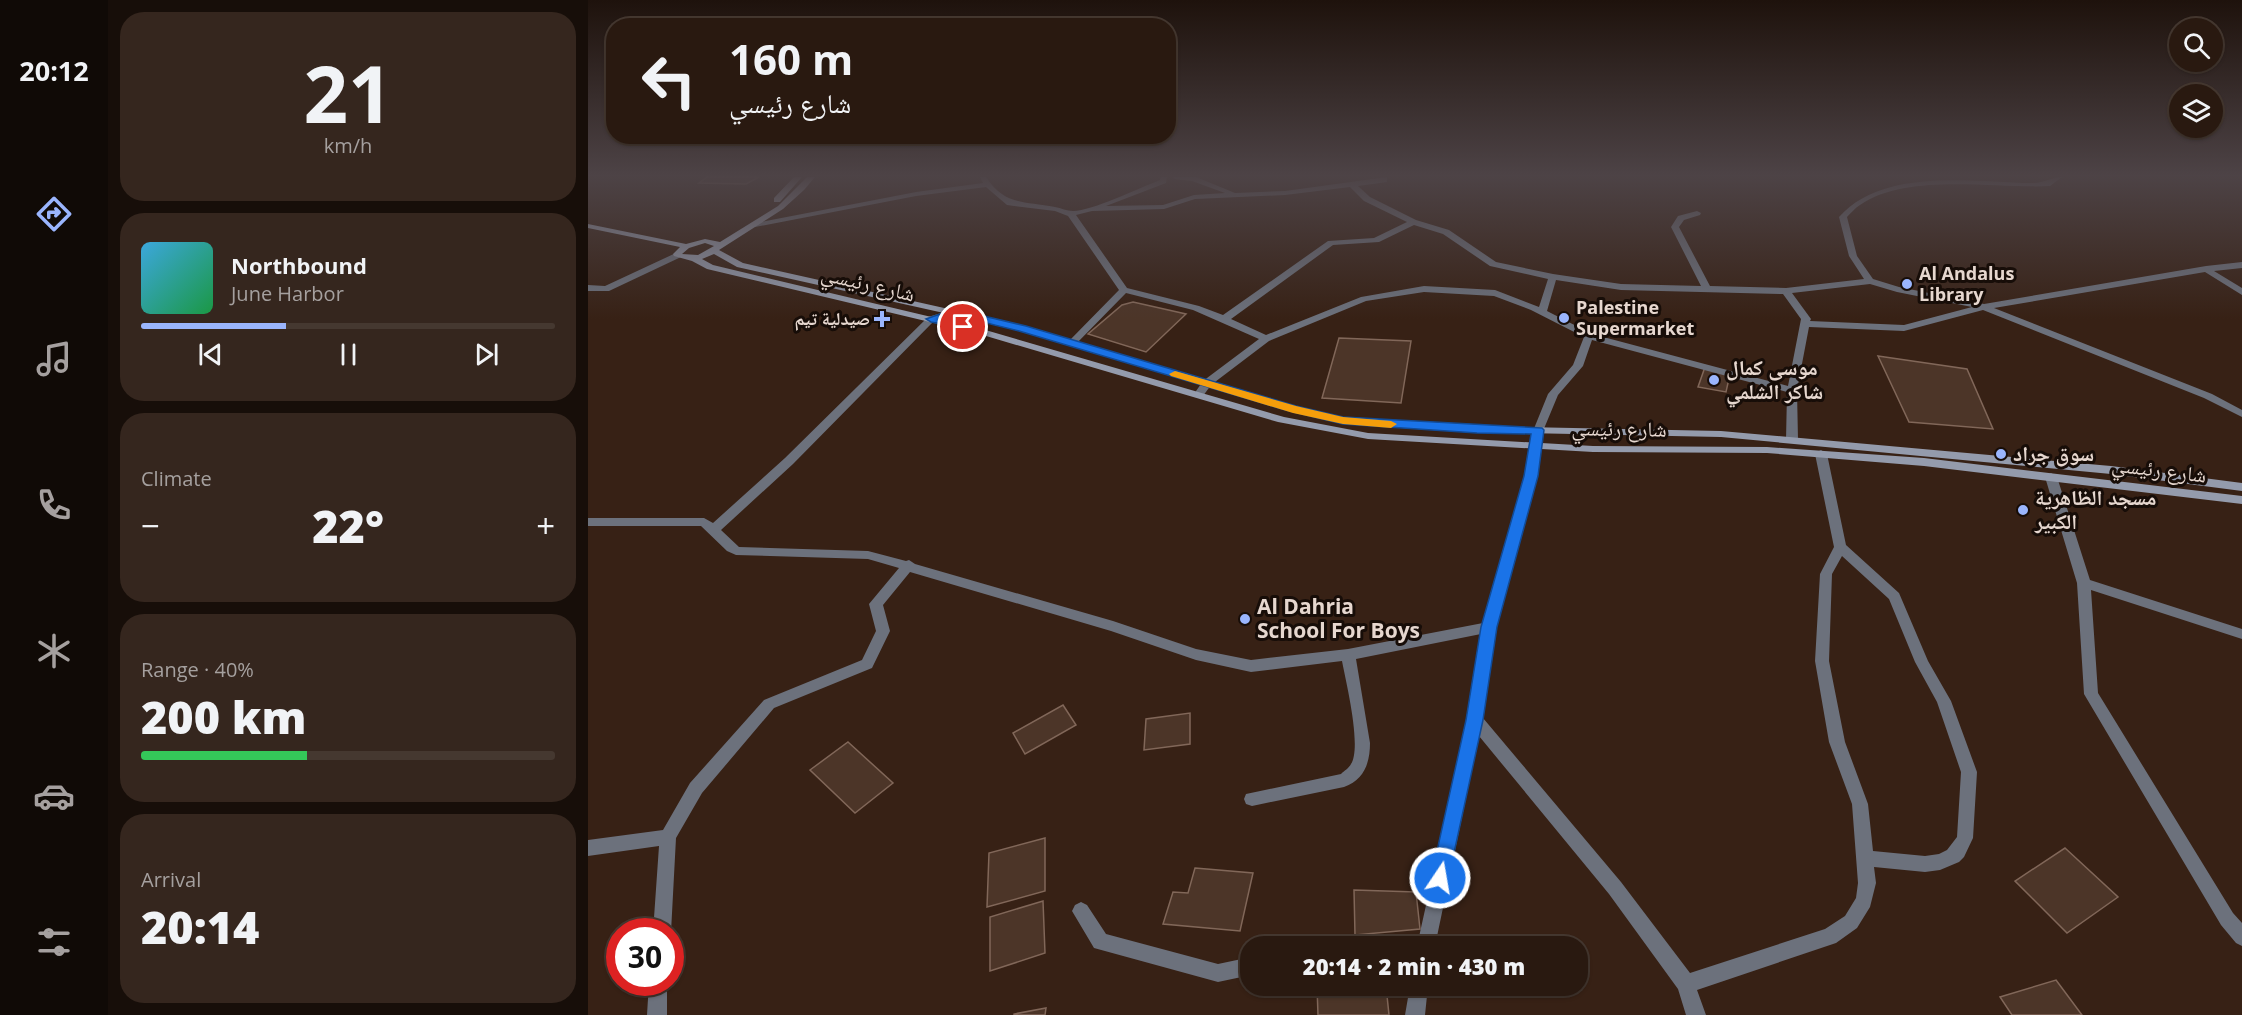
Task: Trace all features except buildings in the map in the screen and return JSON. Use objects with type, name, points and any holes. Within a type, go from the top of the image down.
[{"type":"main road","points":[[588,226],[686,246],[714,246],[744,224]]},
{"type":"main road","points":[[694,258],[755,225]]},
{"type":"main road","points":[[678,255],[678,251],[686,246]]},
{"type":"main road","name":"شارع رئيسي","points":[[714,246],[740,265],[954,312],[1072,343],[1293,409],[1343,420],[1477,429],[1722,434],[2111,470],[2242,487]]},
{"type":"main road","name":"شارع رئيسي","points":[[678,255],[694,258],[710,267],[979,331],[1282,420],[1368,436],[1593,449],[1767,450],[2051,477],[2242,500]]},
{"type":"street","points":[[1078,224],[1124,290],[1196,308],[1266,339]]},
{"type":"street","points":[[1224,319],[1331,243],[1376,240],[1408,224]]},
{"type":"street","points":[[1421,224],[1446,232],[1493,264],[1553,277],[1621,287],[1786,291],[1870,281],[1984,307],[2208,396],[2242,414]]},
{"type":"street","points":[[1677,224],[1675,227],[1678,236],[1707,290]]},
{"type":"street","points":[[1845,224],[1853,256],[1870,281]]},
{"type":"street","points":[[588,288],[606,289],[678,255]]},
{"type":"street","points":[[1805,324],[1904,328],[1984,307],[2206,269],[2242,266]]},
{"type":"street","points":[[2206,269],[2242,292]]},
{"type":"street","points":[[1542,311],[1553,277]]},
{"type":"street","points":[[1199,394],[1207,383],[1266,339],[1364,299],[1424,289],[1495,293],[1542,311],[1589,336],[1792,390]]},
{"type":"street","points":[[1072,343],[1124,290]]},
{"type":"street","points":[[1786,291],[1806,319],[1792,390],[1792,440]]},
{"type":"street","points":[[715,528],[789,461],[931,319],[954,312]]},
{"type":"street","points":[[1428,936],[1475,720],[1489,627],[1531,476],[1538,430],[1553,394],[1578,366],[1589,336]]},
{"type":"street","points":[[1821,454],[1840,547],[1894,596],[1922,662],[1944,701],[1969,771],[1966,832],[1963,845],[1953,856],[1940,862],[1925,864],[1865,858]]},
{"type":"street","points":[[2051,477],[2085,583],[2091,694],[2227,919],[2242,937]]},
{"type":"street","points":[[588,522],[704,522],[715,528],[725,544],[736,551],[868,555],[909,565],[1113,626],[1196,654],[1251,666],[1348,656],[1489,627]]},
{"type":"street","points":[[1686,984],[1824,939],[1842,930],[1851,922],[1864,901],[1867,883],[1860,804],[1837,742],[1822,661],[1826,574],[1840,547]]},
{"type":"street","points":[[663,918],[668,837],[696,788],[769,704],[867,664],[883,631],[876,604],[909,565]]},
{"type":"street","points":[[2085,583],[2242,634]]},
{"type":"street","points":[[1252,799],[1344,780],[1353,774],[1362,762],[1363,738],[1348,656]]},
{"type":"street","points":[[1475,720],[1615,888],[1686,984],[1696,1015]]},
{"type":"street","points":[[588,848],[668,837]]},
{"type":"street","points":[[1081,911],[1100,942],[1218,973],[1240,968]]},
{"type":"street","points":[[657,1015],[658,996]]},
{"type":"street","points":[[1415,1015],[1418,996]]},
{"type":"slow traffic","points":[[1175,374],[1293,409],[1343,420],[1391,424]]},
{"type":"place","name":"Al Andalus Library","points":[[1907,284]]},
{"type":"place","name":"Palestine Supermarket","points":[[1564,318]]},
{"type":"place","name":"صيدلية تيم","points":[[882,319]]},
{"type":"place","name":"موسى كمال شاكر الشلمي","points":[[1714,380]]},
{"type":"place","name":"سوق جراد","points":[[2001,454]]},
{"type":"place","name":"مسجد الظاهرية الكبير","points":[[2023,510]]},
{"type":"place","name":"Al Dahria School For Boys","points":[[1245,619]]},
{"type":"route","points":[[963,327],[931,319],[954,312],[1022,328],[1293,409],[1343,420],[1477,429],[1538,430],[1531,476],[1489,627],[1475,720],[1440,878]]}]
